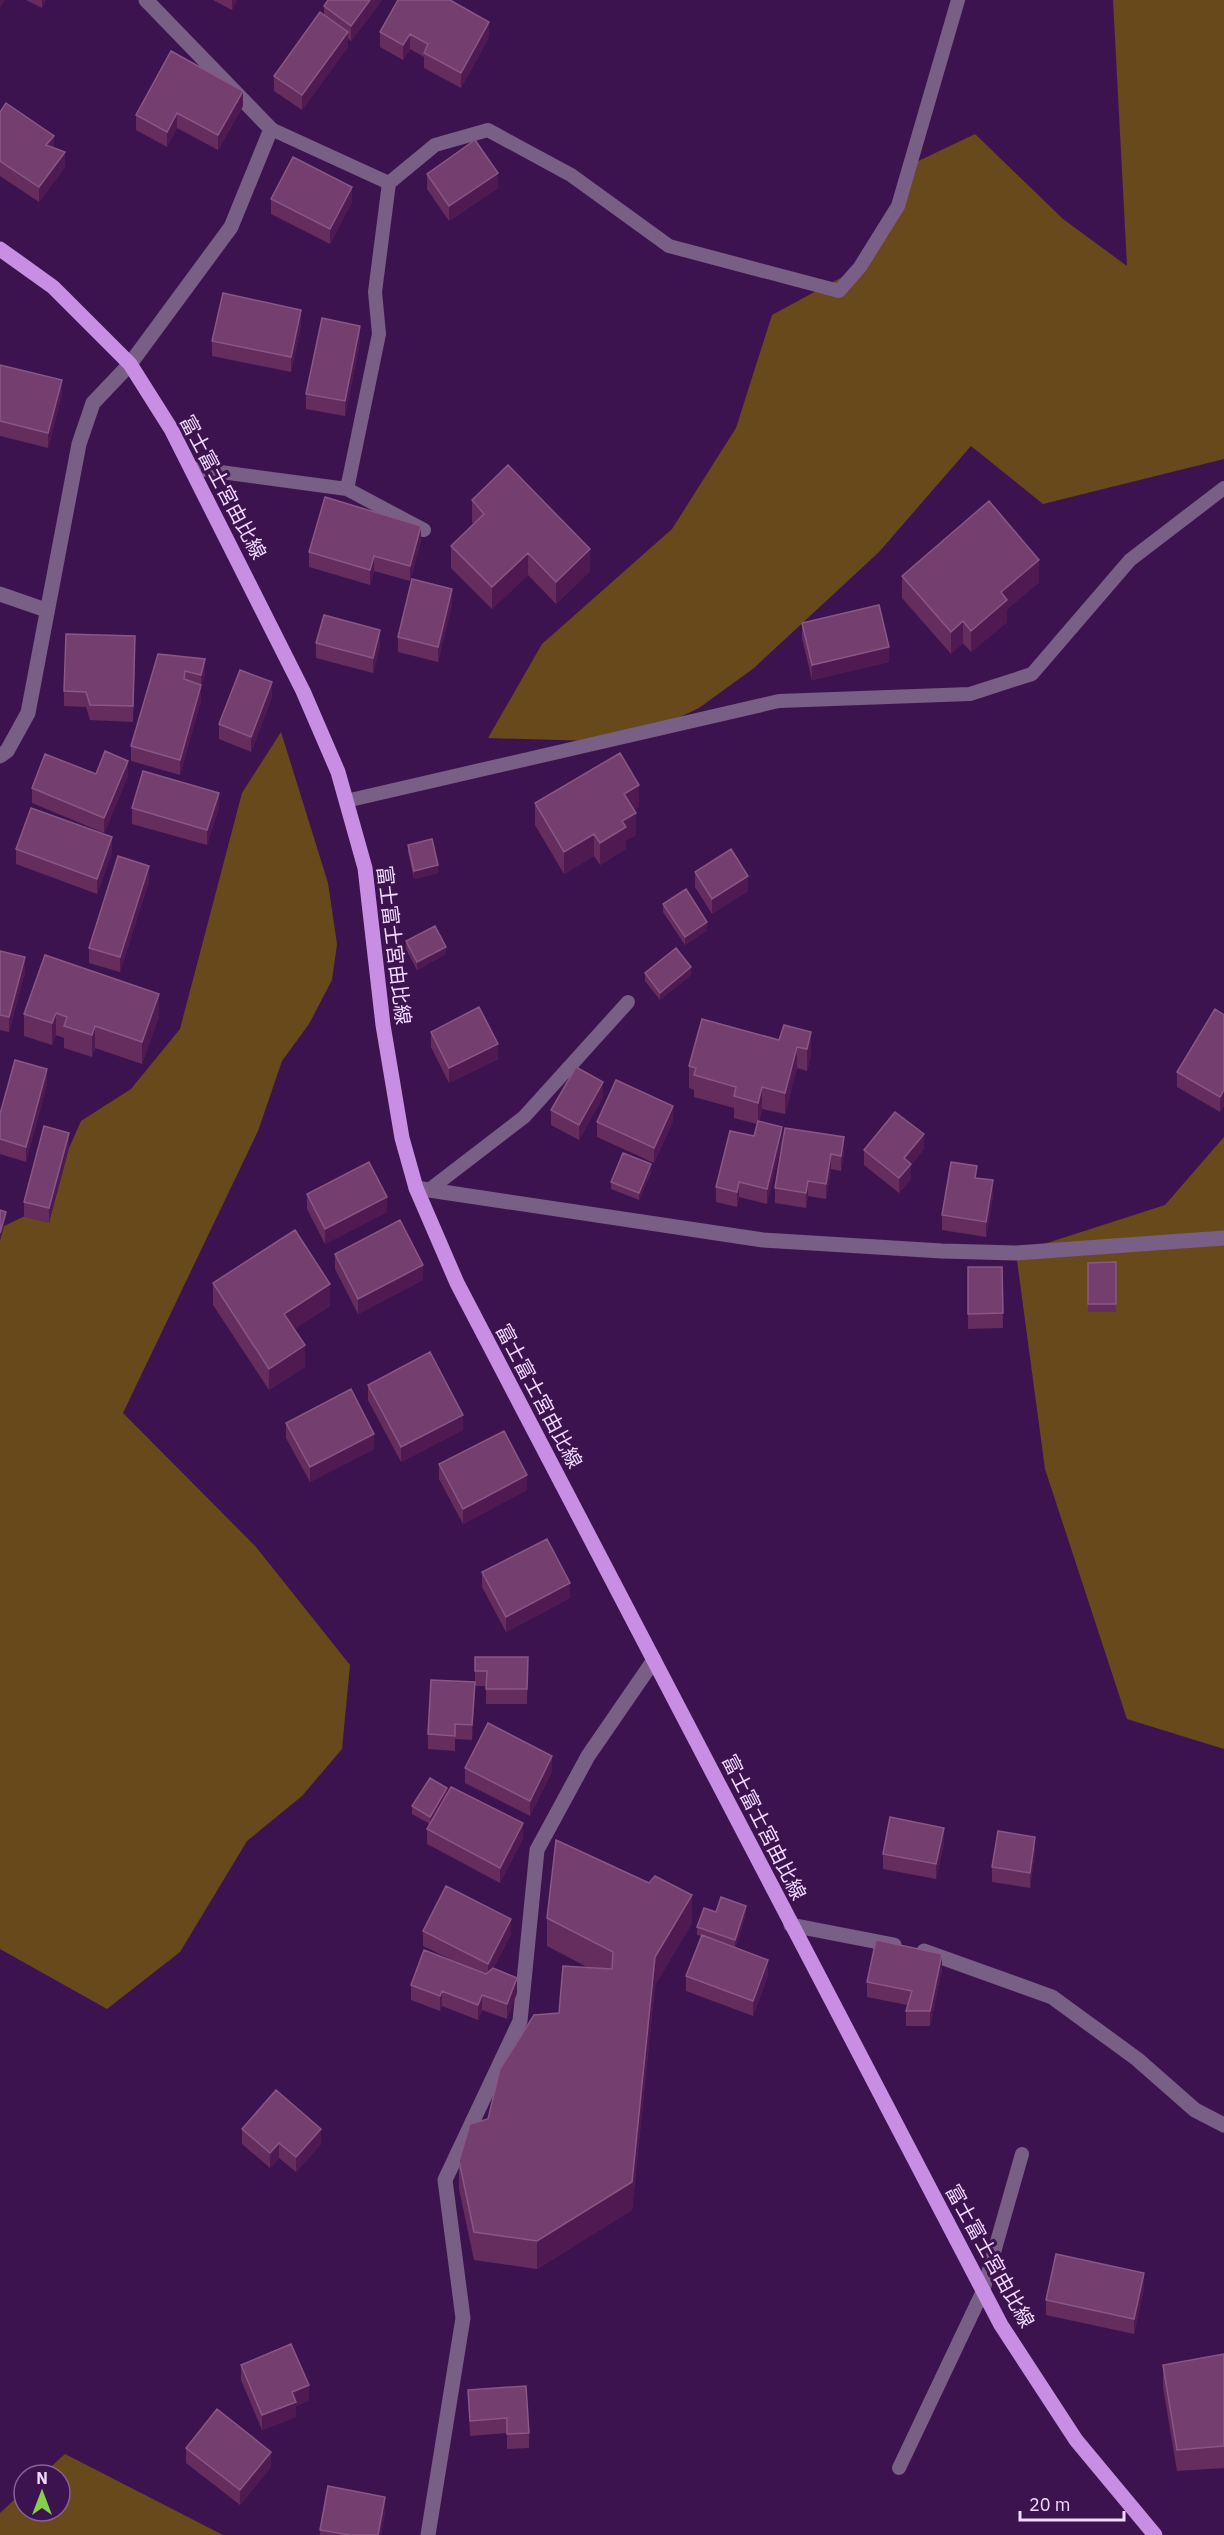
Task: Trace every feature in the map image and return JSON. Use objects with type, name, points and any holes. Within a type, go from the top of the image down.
[{"type":"main road","name":"富士富士宮由比線","points":[[0,249],[54,287],[130,364],[171,429],[191,468],[303,691],[338,772],[365,868],[383,1025],[402,1137],[457,1283],[1001,2325],[1076,2440],[1155,2535]]},
{"type":"street","points":[[0,756],[7,751],[28,713],[79,444],[93,404],[130,364],[231,227],[272,129],[146,0]]},
{"type":"street","points":[[0,594],[46,610]]},
{"type":"street","points":[[423,1189],[763,1240],[942,1251],[1016,1253],[1224,1238]]},
{"type":"street","points":[[428,2535],[464,2318],[445,2180],[520,2021],[537,1850],[588,1756],[654,1660]]},
{"type":"street","points":[[791,1925],[934,1953],[1052,1997],[1137,2059],[1195,2110],[1224,2125]]},
{"type":"lane","points":[[347,489],[379,334],[375,292],[389,183],[435,145],[488,130],[571,175],[669,246],[839,291],[860,267],[898,206],[958,0]]},
{"type":"lane","points":[[272,129],[389,183]]},
{"type":"lane","points":[[191,468],[347,489],[424,530]]},
{"type":"lane","points":[[346,801],[779,701],[970,694],[1032,674],[1130,560],[1224,488]]},
{"type":"lane","points":[[423,1189],[524,1117],[628,1002]]},
{"type":"lane","points":[[900,2469],[983,2291],[1022,2154]]},
{"type":"shaded area","points":[[1113,0],[1224,0],[1224,459],[1043,504],[971,446],[879,552],[754,668],[699,708],[627,742],[488,738],[542,644],[672,529],[736,428],[772,315],[870,262],[910,165],[975,134],[1063,219],[1127,266]]},
{"type":"shaded area","points":[[281,732],[328,883],[337,944],[332,980],[309,1024],[282,1061],[258,1131],[123,1413],[256,1547],[350,1665],[342,1749],[302,1796],[247,1841],[180,1952],[107,2009],[0,1949],[0,1228],[54,1202],[69,1148],[81,1121],[131,1089],[180,1029],[242,793]]},
{"type":"shaded area","points":[[1224,1137],[1224,1749],[1127,1719],[1045,1469],[1016,1253],[1165,1205]]},
{"type":"shaded area","points":[[65,2454],[223,2535],[0,2535],[0,2513],[12,2502],[12,2523],[72,2523],[72,2463],[55,2463]]},
{"type":"building","points":[[328,0],[370,0],[351,26],[324,6]]},
{"type":"building","points":[[398,0],[450,0],[489,22],[461,73],[424,53],[428,44],[410,34],[403,45],[380,32]]},
{"type":"building","points":[[320,12],[348,32],[302,95],[274,76]]},
{"type":"building","points":[[171,51],[243,91],[218,135],[177,113],[167,132],[136,115]]},
{"type":"building","points":[[6,103],[54,136],[46,145],[65,152],[39,187],[0,161],[0,112]]},
{"type":"building","points":[[475,140],[498,173],[449,206],[427,174]]},
{"type":"building","points":[[293,157],[352,187],[330,229],[271,199]]},
{"type":"building","points":[[223,293],[301,310],[291,357],[212,341]]},
{"type":"building","points":[[322,318],[360,326],[345,401],[306,394]]},
{"type":"building","points":[[0,365],[62,380],[48,433],[0,421]]},
{"type":"building","points":[[508,465],[590,549],[556,582],[528,553],[492,587],[451,546],[484,514],[472,500]]},
{"type":"building","points":[[325,497],[421,526],[410,566],[374,556],[370,570],[309,552]]},
{"type":"building","points":[[989,501],[1039,560],[1001,592],[1007,600],[971,631],[963,621],[951,632],[902,576]]},
{"type":"building","points":[[412,579],[452,589],[438,647],[398,637]]},
{"type":"building","points":[[879,605],[889,647],[812,665],[802,623]]},
{"type":"building","points":[[324,615],[380,630],[373,658],[316,643]]},
{"type":"building","points":[[66,634],[135,636],[133,706],[90,705],[86,692],[64,691]]},
{"type":"building","points":[[158,654],[205,659],[201,675],[185,671],[184,679],[201,685],[180,760],[131,746]]},
{"type":"building","points":[[240,670],[272,682],[251,737],[219,724]]},
{"type":"building","points":[[105,751],[128,761],[104,818],[32,788],[45,754],[96,774]]},
{"type":"building","points":[[620,753],[639,785],[624,794],[636,813],[622,821],[626,827],[600,843],[594,834],[564,852],[535,803]]},
{"type":"building","points":[[143,771],[219,793],[207,830],[132,808]]},
{"type":"building","points":[[31,808],[112,837],[97,879],[16,849]]},
{"type":"building","points":[[432,839],[438,865],[414,871],[408,845]]},
{"type":"building","points":[[731,849],[748,876],[712,899],[695,872]]},
{"type":"building","points":[[118,856],[149,866],[120,957],[89,948]]},
{"type":"building","points":[[686,889],[707,922],[685,937],[663,904]]},
{"type":"building","points":[[435,926],[446,947],[417,962],[406,941]]},
{"type":"building","points":[[676,948],[691,967],[660,993],[645,973]]},
{"type":"building","points":[[0,951],[25,957],[9,1017],[0,1015]]},
{"type":"building","points":[[45,955],[159,994],[142,1042],[95,1026],[92,1035],[64,1026],[67,1017],[56,1013],[52,1023],[24,1014]]},
{"type":"building","points":[[479,1007],[498,1044],[449,1068],[431,1032]]},
{"type":"building","points":[[1215,1009],[1224,1015],[1224,1090],[1220,1097],[1177,1072]]},
{"type":"building","points":[[702,1019],[779,1040],[784,1025],[811,1032],[807,1049],[797,1047],[785,1093],[762,1087],[758,1103],[734,1096],[736,1087],[694,1075],[696,1068],[689,1066]]},
{"type":"building","points":[[15,1060],[47,1069],[26,1147],[0,1139],[0,1114]]},
{"type":"building","points":[[576,1067],[603,1082],[579,1125],[551,1110]]},
{"type":"building","points":[[616,1080],[673,1106],[654,1148],[597,1122]]},
{"type":"building","points":[[895,1112],[924,1134],[904,1158],[911,1164],[899,1178],[864,1150]]},
{"type":"building","points":[[758,1121],[782,1127],[767,1189],[739,1182],[737,1192],[716,1187],[730,1131],[754,1136]]},
{"type":"building","points":[[44,1126],[69,1133],[49,1208],[24,1202]]},
{"type":"building","points":[[785,1128],[844,1137],[841,1156],[831,1154],[826,1184],[808,1181],[806,1193],[775,1188]]},
{"type":"building","points":[[623,1153],[651,1164],[639,1193],[611,1182]]},
{"type":"building","points":[[369,1162],[387,1197],[325,1229],[307,1194]]},
{"type":"building","points":[[951,1162],[977,1166],[975,1178],[993,1180],[986,1222],[942,1215]]},
{"type":"building","points":[[0,1210],[6,1212],[0,1233]]},
{"type":"building","points":[[400,1220],[423,1265],[358,1299],[335,1254]]},
{"type":"building","points":[[295,1230],[330,1284],[284,1314],[305,1345],[269,1369],[213,1283]]},
{"type":"building","points":[[1116,1262],[1116,1304],[1088,1304],[1088,1263]]},
{"type":"building","points":[[968,1267],[1002,1267],[1003,1313],[968,1314]]},
{"type":"building","points":[[430,1352],[463,1415],[401,1447],[368,1385]]},
{"type":"building","points":[[351,1389],[374,1434],[310,1467],[286,1423]]},
{"type":"building","points":[[504,1431],[527,1475],[463,1509],[439,1464]]},
{"type":"building","points":[[547,1539],[570,1583],[506,1617],[482,1572]]},
{"type":"building","points":[[475,1657],[528,1657],[527,1689],[486,1689],[487,1671],[475,1671]]},
{"type":"building","points":[[431,1680],[475,1682],[472,1725],[455,1724],[455,1736],[428,1734]]},
{"type":"building","points":[[488,1723],[552,1756],[530,1801],[465,1768]]},
{"type":"building","points":[[430,1778],[447,1788],[430,1817],[412,1806]]},
{"type":"building","points":[[451,1787],[523,1823],[500,1868],[427,1829]]},
{"type":"building","points":[[890,1817],[944,1828],[936,1864],[883,1854]]},
{"type":"building","points":[[998,1831],[1035,1837],[1030,1873],[992,1867]]},
{"type":"building","points":[[556,1840],[649,1883],[655,1876],[692,1895],[655,1957],[632,2182],[537,2241],[474,2232],[459,2161],[470,2124],[488,2119],[500,2069],[534,2015],[559,2013],[563,1966],[612,1969],[613,1952],[547,1918]]},
{"type":"building","points":[[446,1886],[511,1919],[488,1964],[423,1931]]},
{"type":"building","points":[[721,1897],[746,1906],[735,1940],[697,1927],[704,1908],[716,1912]]},
{"type":"building","points":[[702,1935],[768,1960],[753,2001],[686,1976]]},
{"type":"building","points":[[876,1940],[942,1954],[930,2011],[906,2011],[912,1991],[867,1982]]},
{"type":"building","points":[[424,1950],[486,1974],[493,1968],[517,1978],[507,2004],[482,1995],[478,2005],[442,1991],[440,1996],[411,1985]]},
{"type":"building","points":[[276,2090],[321,2129],[296,2157],[279,2143],[270,2153],[242,2129]]},
{"type":"building","points":[[1056,2254],[1144,2273],[1134,2319],[1046,2300]]},
{"type":"building","points":[[291,2344],[309,2385],[292,2392],[296,2402],[262,2415],[241,2365]]},
{"type":"building","points":[[1224,2354],[1224,2446],[1177,2450],[1163,2365]]},
{"type":"building","points":[[526,2386],[529,2433],[507,2434],[507,2418],[470,2421],[468,2390]]},
{"type":"building","points":[[217,2409],[271,2452],[240,2490],[186,2448]]},
{"type":"building","points":[[328,2486],[385,2497],[378,2535],[350,2535],[320,2530]]}]
